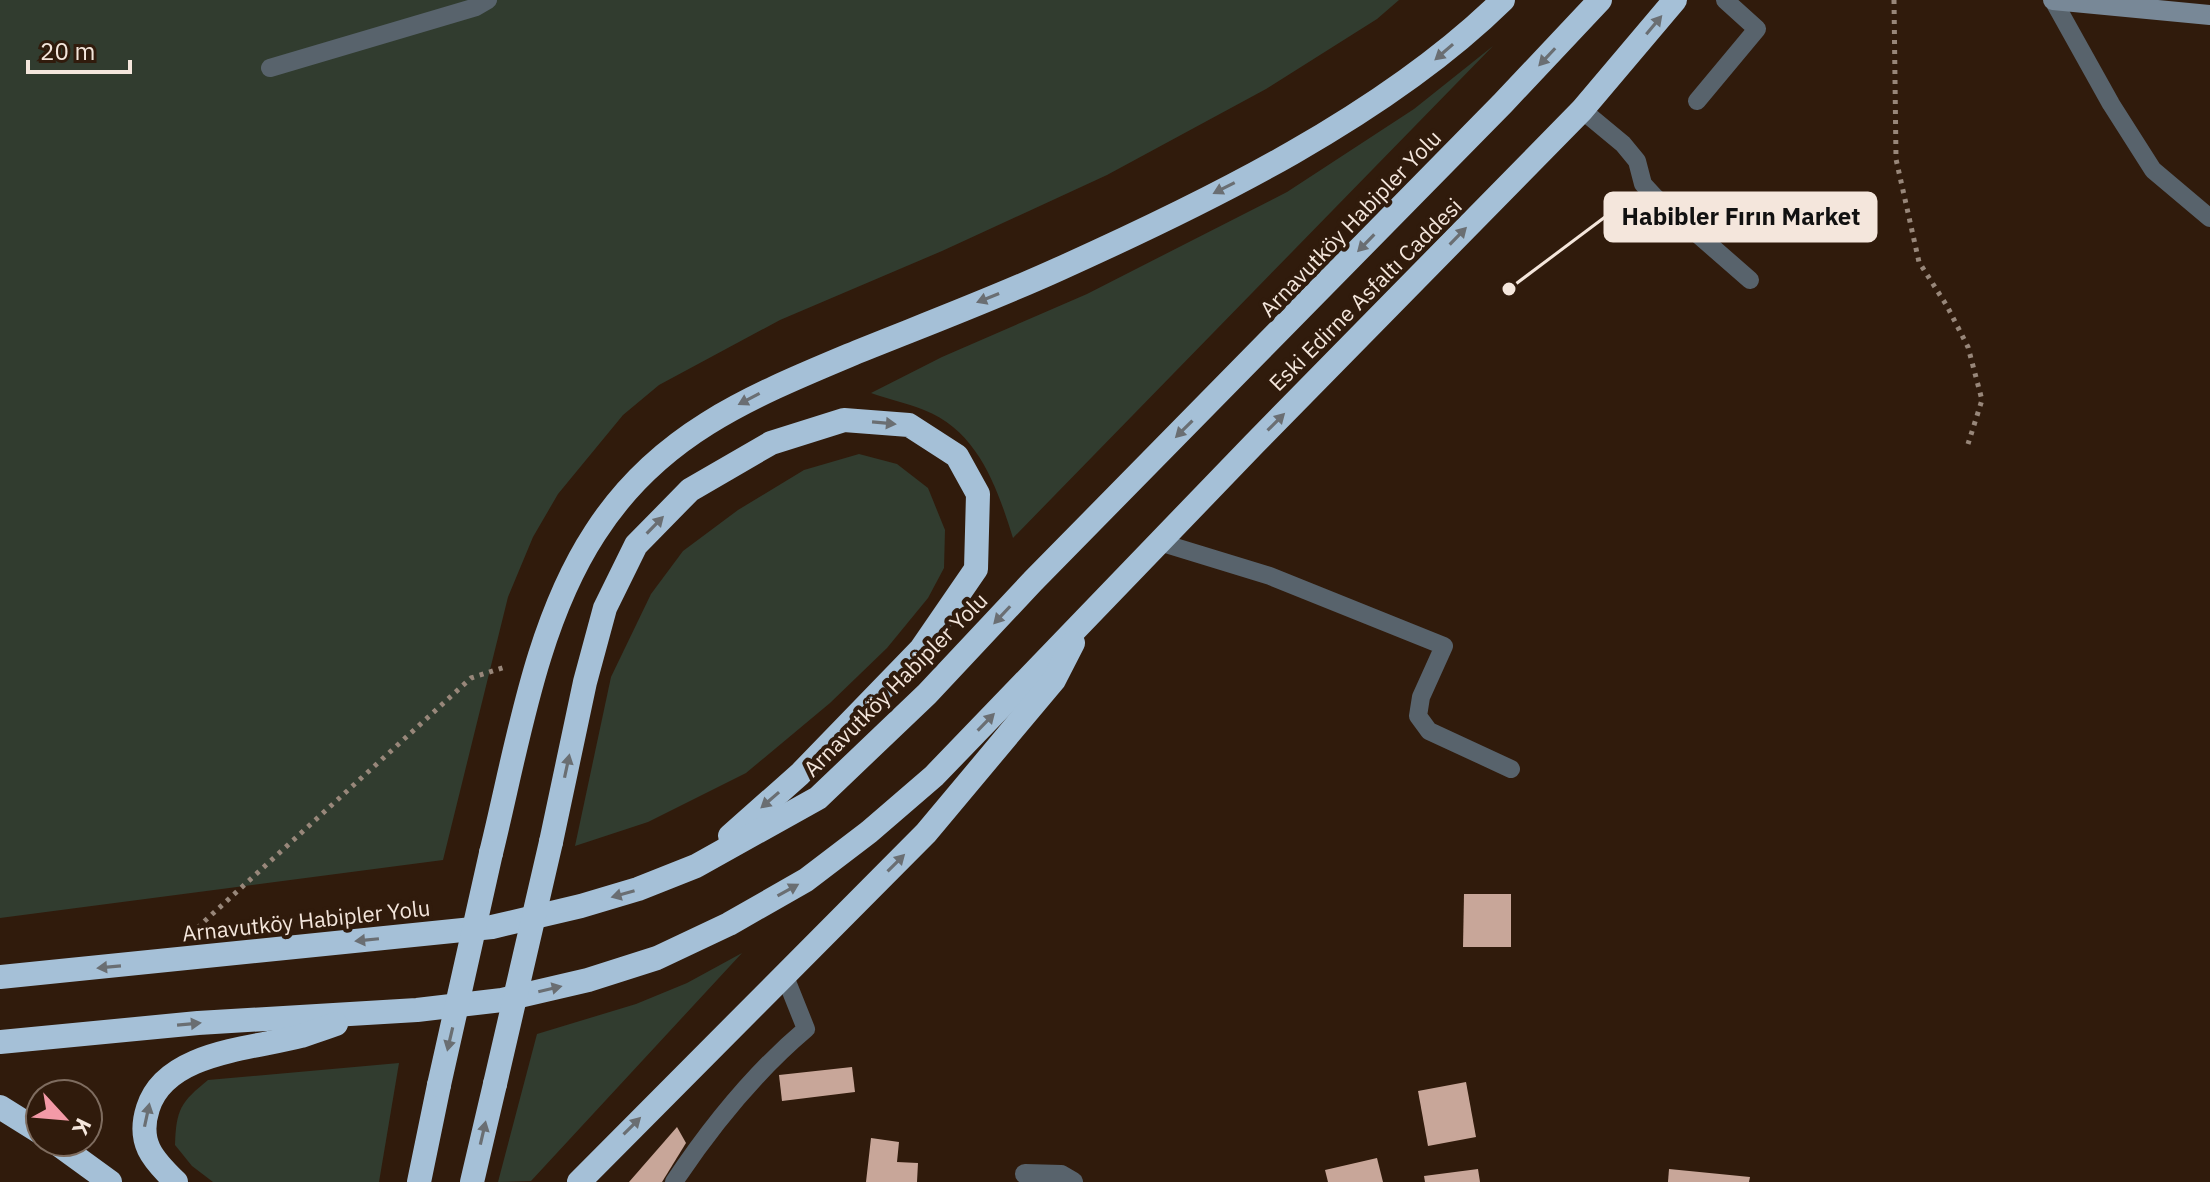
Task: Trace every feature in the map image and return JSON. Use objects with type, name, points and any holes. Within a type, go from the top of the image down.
[{"type":"highway","points":[[419,1182],[491,853],[540,656],[567,585],[595,533],[630,487],[663,453],[708,421],[766,391],[1057,270],[1261,169],[1350,118],[1429,65],[1503,0]]},
{"type":"highway","name":"Arnavutköy Habipler Yolu","points":[[0,977],[492,927],[638,889],[696,866],[818,798],[927,694],[1033,581],[1492,115],[1600,0]]},
{"type":"highway","name":"Eski Edirne Asfaltı Caddesi","points":[[1086,619],[1582,110],[1675,0]]},
{"type":"highway","points":[[472,1182],[585,682],[605,608],[636,545],[690,490],[771,443],[844,420],[909,425],[957,456],[978,494],[976,569],[921,649],[800,774],[696,866]]},
{"type":"highway","points":[[579,1182],[926,833],[1054,680],[1086,619]]},
{"type":"highway","points":[[176,1182],[158,1165],[146,1145],[143,1123],[153,1093],[177,1071],[223,1052],[301,1036],[350,1019],[502,1000],[588,980],[657,958],[729,924],[806,880],[869,832],[934,776],[1086,619]]},
{"type":"highway","points":[[0,1042],[198,1023],[417,1010]]},
{"type":"highway","points":[[0,1107],[24,1122]]},
{"type":"highway","points":[[77,1158],[110,1182]]},
{"type":"street","points":[[2053,0],[2102,2],[2210,15]]},
{"type":"street","points":[[1025,1174],[1061,1175],[1073,1182]]},
{"type":"lane","points":[[270,68],[476,7],[488,0]]},
{"type":"lane","points":[[1697,101],[1757,29],[1725,0]]},
{"type":"lane","points":[[2053,0],[2111,104],[2153,170],[2210,218]]},
{"type":"lane","points":[[1582,110],[1623,144],[1637,161],[1643,184],[1655,197],[1750,280]]},
{"type":"lane","points":[[1159,542],[1270,576],[1444,646],[1421,697],[1418,716],[1429,731],[1511,769]]},
{"type":"lane","points":[[674,1182],[701,1141],[770,1059],[806,1029],[784,974]]},
{"type":"path","points":[[1894,0],[1896,159],[1919,262],[1968,347],[1982,400],[1968,444]]},
{"type":"path","points":[[193,931],[471,678],[540,656]]},
{"type":"green space","points":[[0,0],[1399,0],[1377,19],[1266,89],[1107,175],[942,251],[780,320],[659,385],[623,415],[558,494],[533,537],[508,597],[443,860],[0,918]]},
{"type":"green space","points":[[1493,46],[1013,538],[992,481],[972,446],[943,419],[871,393],[942,357],[1087,294],[1287,192],[1414,109]]},
{"type":"green space","points":[[859,454],[897,464],[928,488],[945,530],[944,568],[928,598],[887,648],[830,703],[746,773],[648,822],[575,846],[611,677],[651,594],[683,551],[738,510],[804,470]]},
{"type":"green space","points":[[742,953],[531,1181],[498,1182],[537,1034],[636,1004],[687,983]]},
{"type":"green space","points":[[399,1063],[379,1182],[213,1182],[192,1166],[175,1145],[182,1107],[208,1080]]},
{"type":"building","points":[[1464,894],[1511,894],[1511,947],[1463,947]]},
{"type":"building","points":[[852,1067],[855,1092],[782,1101],[779,1075]]},
{"type":"building","points":[[1466,1082],[1476,1137],[1428,1146],[1418,1091]]},
{"type":"building","points":[[677,1127],[686,1143],[662,1182],[629,1182]]},
{"type":"building","points":[[871,1138],[899,1142],[897,1162],[918,1163],[917,1182],[866,1182]]},
{"type":"building","points":[[1377,1158],[1383,1182],[1328,1182],[1325,1170]]},
{"type":"building","points":[[1478,1169],[1480,1182],[1425,1182],[1424,1176]]},
{"type":"building","points":[[1669,1169],[1750,1177],[1749,1182],[1668,1182]]},
{"type":"place","name":"Habibler Fırın Market","points":[[1509,289]]}]
